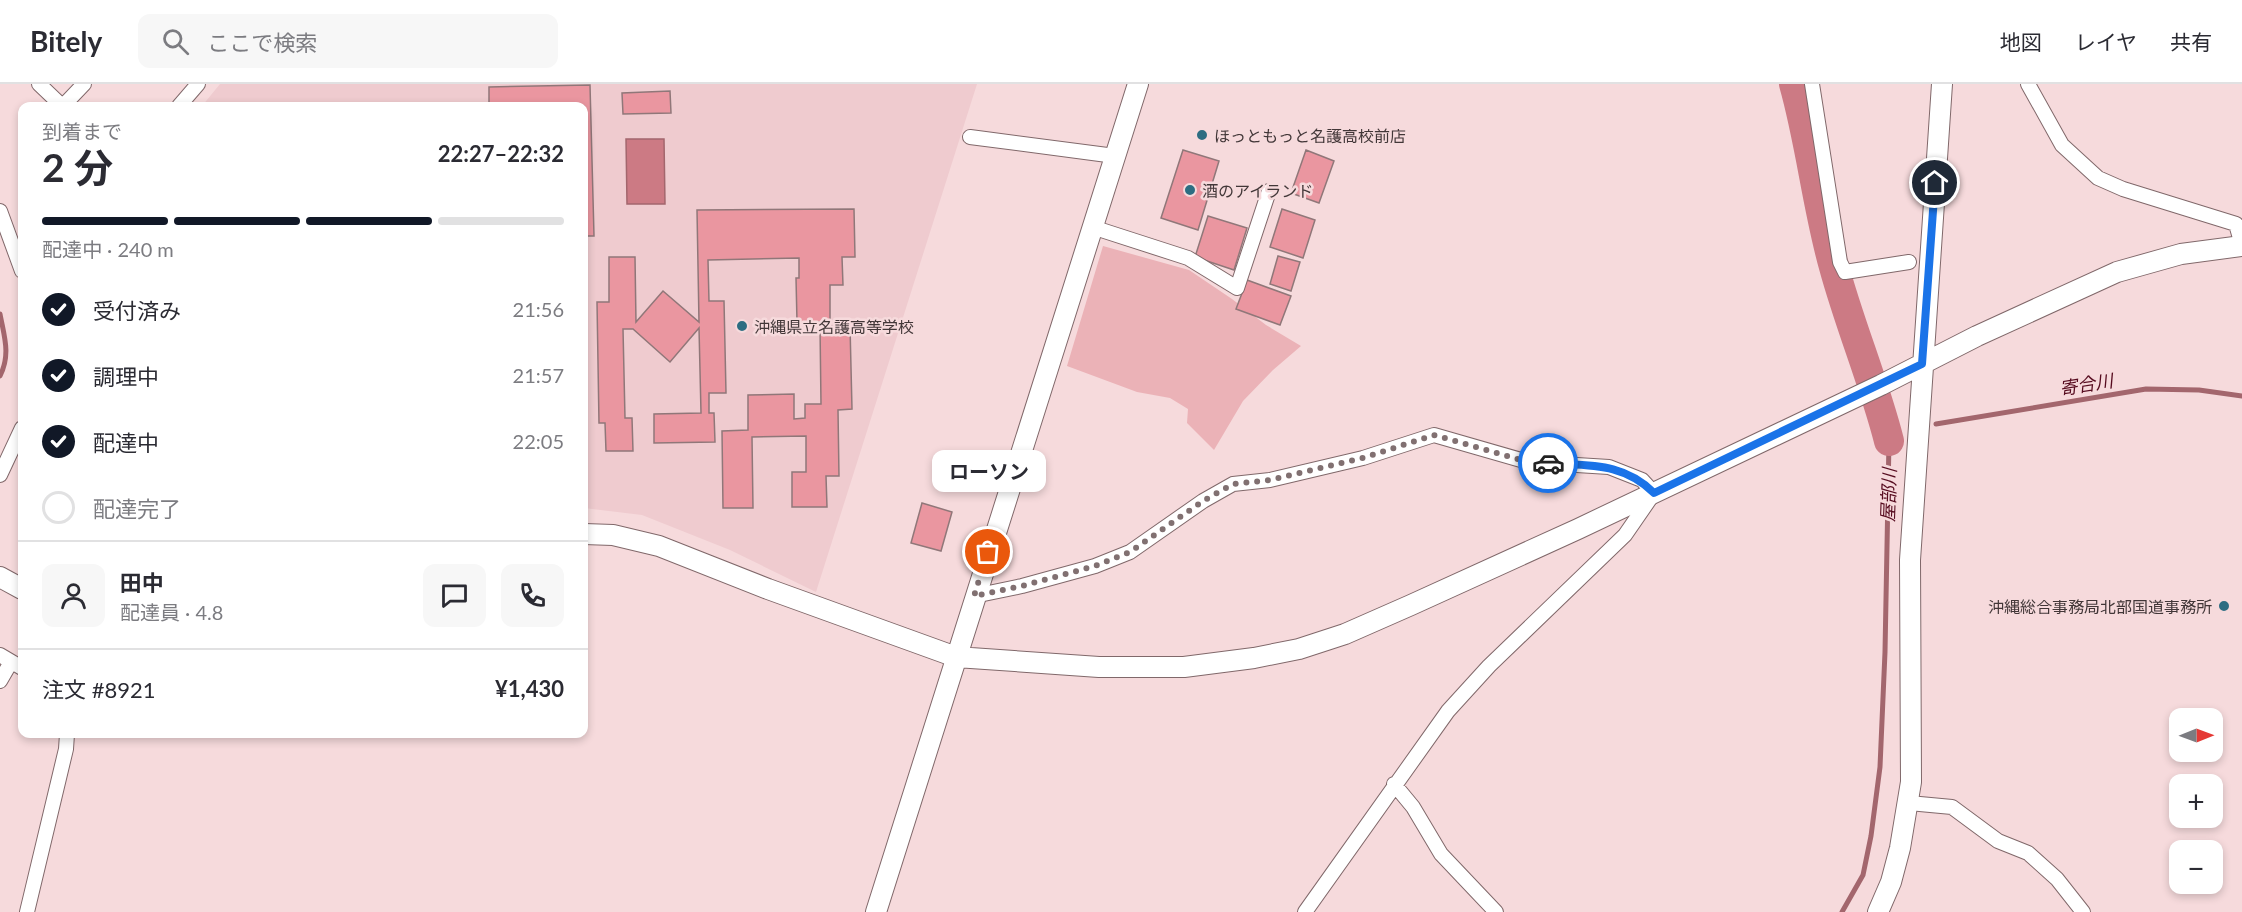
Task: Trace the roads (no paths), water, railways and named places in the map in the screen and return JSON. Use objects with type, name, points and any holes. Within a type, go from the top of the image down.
[{"type":"street","points":[[39,84],[59,102]]},
{"type":"street","points":[[67,102],[84,84]]},
{"type":"street","points":[[182,102],[198,84]]},
{"type":"street","points":[[876,912],[974,596],[1138,84]]},
{"type":"street","points":[[1812,84],[1840,262],[1845,272],[1909,262]]},
{"type":"street","points":[[1878,912],[1891,882],[1909,803],[1912,731],[1910,560],[1942,84]]},
{"type":"street","points":[[588,534],[613,535],[659,546],[768,589],[956,657],[1099,667],[1184,667],[1254,658],[1299,649],[1345,634],[1578,530],[1881,385],[1977,336],[2117,272],[2181,254],[2242,245],[2236,224],[2123,189],[2098,178],[2062,145],[2028,84]]},
{"type":"street","points":[[970,136],[1115,156]]},
{"type":"street","points":[[1092,227],[1188,258],[1237,288],[1269,191]]},
{"type":"street","points":[[0,211],[18,260]]},
{"type":"street","points":[[974,596],[1022,586],[1095,566],[1130,552],[1203,501],[1233,484],[1270,480],[1363,458],[1434,435],[1528,462],[1609,467],[1642,480],[1654,493]]},
{"type":"street","points":[[0,475],[18,437]]},
{"type":"street","points":[[1305,912],[1448,711],[1489,666],[1625,535],[1654,493]]},
{"type":"street","points":[[0,577],[18,587]]},
{"type":"street","points":[[0,681],[11,662]]},
{"type":"street","points":[[27,912],[67,738]]},
{"type":"street","points":[[1394,784],[1413,807],[1441,855],[1496,912]]},
{"type":"street","points":[[1909,803],[1952,807],[1998,841],[2028,853],[2057,879],[2083,912]]},
{"type":"waterway","name":"屋部川","points":[[1794,84],[1834,267],[1889,441]]},
{"type":"waterway","points":[[0,314],[6,353],[0,376]]},
{"type":"waterway","name":"寄合川","points":[[1936,424],[2146,389],[2199,390],[2242,396]]},
{"type":"waterway","name":"屋部川","points":[[1842,912],[1863,875],[1871,836],[1880,767],[1885,652],[1889,441]]},
{"type":"place","name":"ほっともっと名護高校前店","points":[[1202,135]]},
{"type":"place","name":"酒のアイランド","points":[[1190,190]]},
{"type":"place","name":"沖縄県立名護高等学校","points":[[742,326]]},
{"type":"place","name":"ローソン","points":[[988,552]]},
{"type":"place","name":"沖縄総合事務局北部国道事務所","points":[[2224,606]]}]
